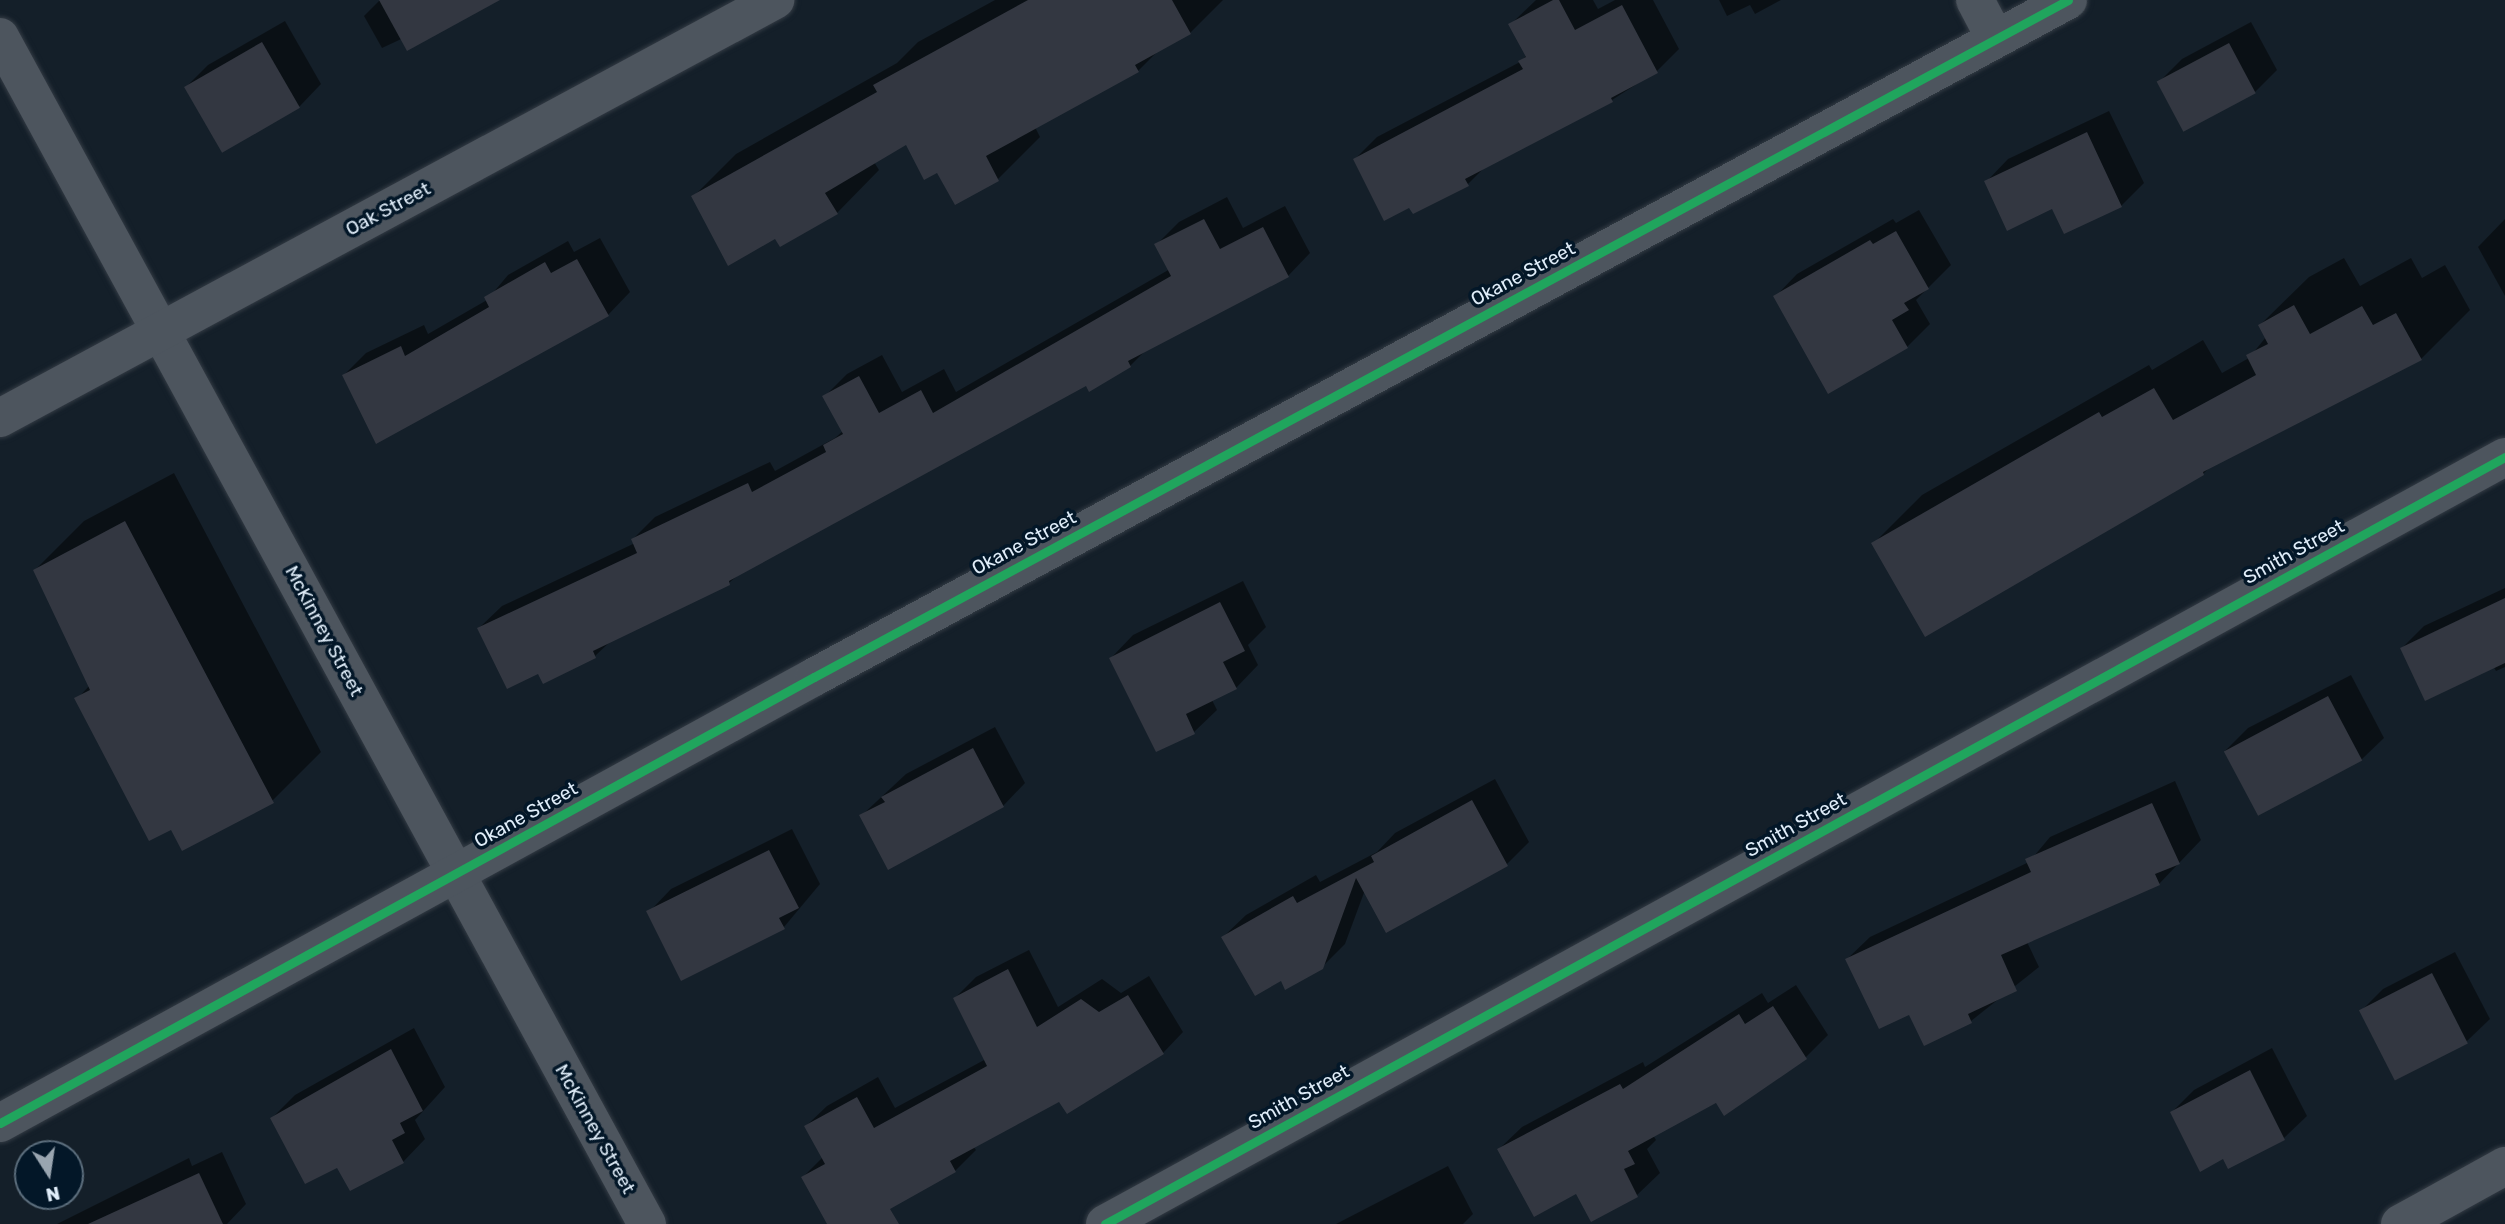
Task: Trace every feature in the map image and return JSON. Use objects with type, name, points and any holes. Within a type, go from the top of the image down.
[{"type":"street","name":"Oak Street","points":[[0,418],[775,0]]},
{"type":"street","points":[[1975,0],[1996,38]]},
{"type":"street","name":"Okane Street","points":[[0,1123],[2068,0]]},
{"type":"street","name":"McKinney Street","points":[[0,37],[647,1224]]},
{"type":"street","name":"Smith Street","points":[[1105,1224],[2505,457]]},
{"type":"street","points":[[2400,1224],[2444,1213],[2505,1166]]},
{"type":"building","points":[[379,0],[500,0],[407,51]]},
{"type":"building","points":[[1028,0],[1172,0],[1191,34],[1135,65],[1139,72],[986,156],[999,181],[955,205],[937,173],[924,180],[906,145],[825,193],[838,214],[780,247],[775,239],[728,266],[691,196],[877,92],[873,85]]},
{"type":"building","points":[[1553,0],[1559,0],[1575,30],[1622,5],[1658,73],[1611,98],[1613,102],[1465,179],[1469,186],[1413,214],[1409,208],[1384,221],[1353,159],[1523,69],[1518,61],[1526,57],[1508,24]]},
{"type":"building","points":[[262,42],[300,108],[222,153],[184,87]]},
{"type":"building","points":[[2229,43],[2256,93],[2183,132],[2157,81]]},
{"type":"building","points":[[2087,132],[2122,207],[2064,234],[2052,209],[2007,231],[1984,181]]},
{"type":"building","points":[[1204,219],[1220,249],[1263,227],[1289,277],[1128,361],[1131,367],[1089,392],[1086,386],[729,581],[730,585],[593,651],[596,658],[543,684],[538,674],[507,689],[477,628],[637,553],[631,539],[748,483],[752,492],[826,452],[823,445],[843,434],[822,396],[859,376],[879,413],[921,390],[933,413],[1171,276],[1154,244]]},
{"type":"building","points":[[1896,231],[1929,289],[1904,303],[1909,310],[1892,320],[1908,348],[1828,394],[1773,296],[1870,240],[1873,244]]},
{"type":"building","points":[[577,259],[609,316],[376,444],[342,375],[401,346],[405,356],[489,307],[484,297],[545,262],[551,273]]},
{"type":"building","points":[[2294,305],[2310,334],[2362,306],[2373,325],[2396,313],[2422,360],[2203,472],[2204,475],[1925,637],[1871,543],[2099,412],[2102,417],[2154,388],[2173,420],[2256,375],[2246,355],[2268,344],[2258,325]]},
{"type":"building","points":[[125,521],[274,803],[182,851],[171,830],[149,841],[74,698],[90,690],[33,570]]},
{"type":"building","points":[[2505,598],[2505,663],[2425,701],[2400,648]]},
{"type":"building","points":[[1220,602],[1245,651],[1223,662],[1237,689],[1186,714],[1195,734],[1156,752],[1109,658]]},
{"type":"building","points":[[2328,696],[2362,760],[2258,816],[2224,751]]},
{"type":"building","points":[[973,748],[1004,807],[888,870],[859,815],[885,802],[881,797]]},
{"type":"building","points":[[1472,800],[1508,866],[1386,933],[1356,878],[1323,969],[1285,990],[1281,981],[1255,996],[1221,937],[1293,896],[1297,903],[1374,862],[1371,856]]},
{"type":"building","points":[[2152,803],[2180,864],[2155,874],[2160,885],[2001,955],[2017,991],[1968,1014],[1972,1023],[1924,1046],[1909,1015],[1879,1029],[1845,959],[2031,872],[2025,859]]},
{"type":"building","points":[[769,850],[799,908],[779,918],[785,929],[681,981],[646,911]]},
{"type":"building","points":[[1008,969],[1037,1027],[1081,999],[1099,1012],[1128,995],[1164,1054],[1067,1114],[1059,1102],[950,1161],[956,1172],[890,1209],[899,1224],[827,1224],[801,1177],[825,1164],[804,1126],[857,1097],[874,1128],[987,1066],[953,998]]},
{"type":"building","points":[[2432,973],[2468,1043],[2395,1081],[2359,1010]]},
{"type":"building","points":[[1773,1006],[1807,1059],[1724,1116],[1716,1103],[1628,1151],[1635,1164],[1624,1169],[1638,1197],[1591,1222],[1576,1194],[1534,1217],[1497,1149],[1620,1084],[1623,1089],[1739,1014],[1745,1024]]},
{"type":"building","points":[[391,1049],[423,1111],[400,1123],[405,1133],[392,1140],[404,1163],[350,1191],[337,1168],[305,1184],[270,1118]]},
{"type":"building","points":[[2250,1070],[2285,1140],[2228,1169],[2223,1159],[2200,1172],[2170,1112]]},
{"type":"building","points":[[199,1173],[223,1224],[88,1224]]},
{"type":"cycle path","points":[[0,1123],[814,677],[2068,0]]},
{"type":"cycle path","points":[[1105,1224],[2505,457]]}]
